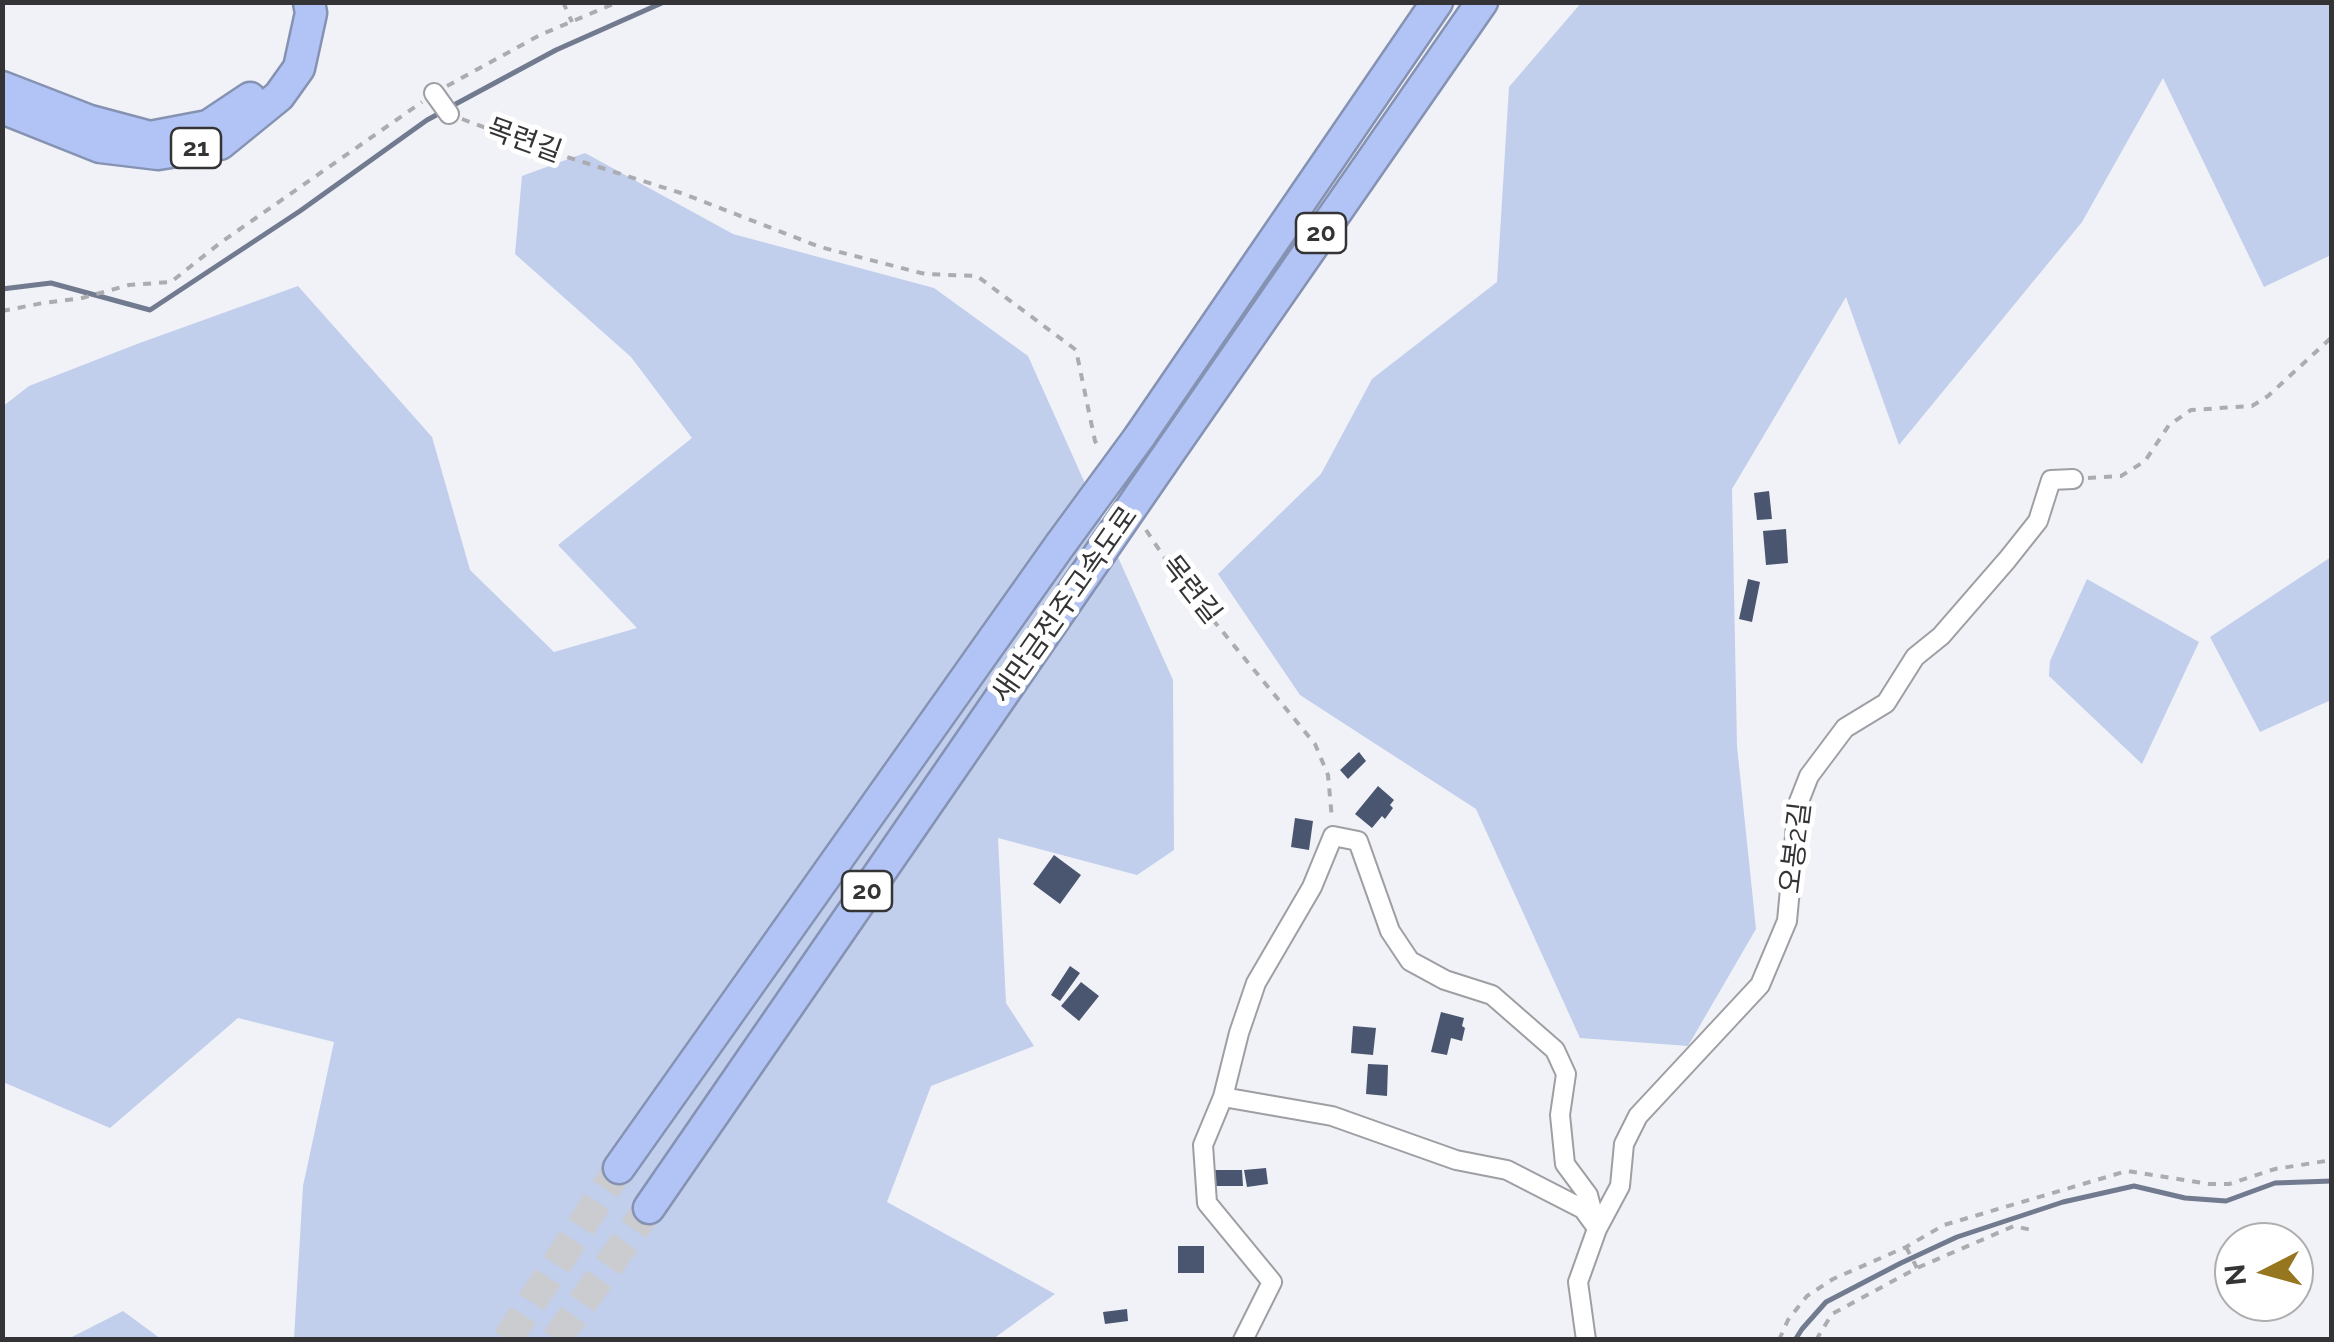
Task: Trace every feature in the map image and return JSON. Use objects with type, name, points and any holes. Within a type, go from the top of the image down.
[{"type":"highway","points":[[2,87],[90,121],[150,137],[208,126],[246,102],[270,76],[287,44],[290,2]]},
{"type":"highway","name":"21","points":[[2,108],[100,147],[158,154],[220,144],[279,96],[299,68],[311,13],[309,2]]},
{"type":"highway","name":"새만금전주고속도로","points":[[619,1168],[1140,436],[1437,2]]},
{"type":"highway","name":"새만금전주고속도로","points":[[649,1208],[1482,2]]},
{"type":"street","name":"오봉2길","points":[[1586,1340],[1578,1282],[1597,1229],[1620,1186],[1624,1144],[1638,1116],[1760,985],[1787,921],[1798,804],[1809,776],[1845,728],[1886,704],[1915,657],[1942,636],[2007,560],[2038,521],[2051,480],[2073,479]]},
{"type":"street","points":[[1243,1340],[1272,1282],[1207,1202],[1202,1145],[1223,1097],[1256,983],[1312,888],[1333,836],[1358,841],[1390,932],[1410,960],[1445,980],[1492,995],[1556,1050],[1566,1074],[1560,1114],[1565,1164],[1588,1196],[1597,1229]]},
{"type":"street","points":[[1223,1097],[1332,1116],[1456,1160],[1507,1170],[1583,1209],[1597,1229]]},
{"type":"path","points":[[562,2],[572,22]]},
{"type":"path","points":[[2,311],[82,298],[129,285],[171,282],[220,243],[441,103],[540,35],[618,2]]},
{"type":"path","name":"목련길","points":[[441,103],[546,150],[684,194],[820,247],[925,274],[977,276],[1076,350],[1095,441],[1103,455]]},
{"type":"path","points":[[2073,479],[2121,476],[2145,461],[2169,425],[2191,410],[2252,406],[2332,337]]},
{"type":"path","name":"목련길","points":[[1145,527],[1176,575],[1315,744],[1328,775],[1333,836]]},
{"type":"path","points":[[1779,1340],[1788,1320],[1808,1296],[1833,1279],[1908,1249],[1944,1225],[2127,1171],[2229,1184],[2275,1169],[2332,1160]]},
{"type":"path","points":[[1816,1340],[1832,1314],[1916,1266],[2014,1226],[2036,1232]]},
{"type":"path","points":[[1908,1249],[1916,1266]]},
{"type":"shaded area","points":[[1581,3],[2331,3],[2331,255],[2264,287],[2163,78],[2082,222],[1899,445],[1846,297],[1732,489],[1737,746],[1756,929],[1688,1046],[1580,1038],[1476,809],[1300,695],[1218,574],[1321,474],[1372,379],[1497,282],[1509,87]]},
{"type":"shaded area","points":[[585,153],[733,234],[934,288],[1028,356],[1173,680],[1174,850],[1137,875],[998,838],[1006,1003],[1034,1046],[931,1086],[887,1202],[1055,1294],[993,1339],[294,1339],[303,1186],[334,1042],[238,1018],[110,1128],[3,1082],[2,407],[29,386],[298,286],[432,437],[470,570],[554,652],[637,628],[558,545],[692,438],[631,357],[515,254],[522,176]]},
{"type":"shaded area","points":[[2331,557],[2331,700],[2260,732],[2210,637]]},
{"type":"shaded area","points":[[2087,579],[2199,642],[2142,764],[2049,676],[2050,661]]},
{"type":"shaded area","points":[[123,1311],[161,1339],[68,1339]]},
{"type":"building","points":[[1769,491],[1772,519],[1757,520],[1754,493]]},
{"type":"building","points":[[1786,529],[1788,563],[1766,565],[1763,531]]},
{"type":"building","points":[[1748,579],[1760,582],[1752,622],[1739,619]]},
{"type":"building","points":[[1359,752],[1366,761],[1348,779],[1340,770]]},
{"type":"building","points":[[1378,786],[1394,800],[1390,805],[1393,808],[1372,828],[1355,814]]},
{"type":"building","points":[[1295,818],[1313,821],[1309,850],[1291,847]]},
{"type":"building","points":[[1054,855],[1081,875],[1060,904],[1033,884]]},
{"type":"building","points":[[1070,966],[1080,973],[1060,1001],[1051,995]]},
{"type":"building","points":[[1081,982],[1099,996],[1079,1021],[1061,1006]]},
{"type":"building","points":[[1441,1012],[1464,1018],[1462,1041],[1451,1038],[1447,1055],[1431,1052]]},
{"type":"building","points":[[1353,1026],[1376,1028],[1373,1055],[1351,1053]]},
{"type":"building","points":[[1368,1064],[1388,1065],[1387,1096],[1366,1094]]},
{"type":"building","points":[[1266,1168],[1268,1184],[1247,1187],[1244,1170]]},
{"type":"building","points":[[1211,1170],[1242,1170],[1243,1186],[1211,1186]]},
{"type":"building","points":[[1178,1246],[1204,1246],[1204,1273],[1178,1273]]},
{"type":"building","points":[[1127,1309],[1128,1321],[1105,1324],[1103,1312]]},
{"type":"waterway","points":[[452,106],[556,50],[664,2]]},
{"type":"waterway","points":[[2,289],[51,283],[150,310],[442,112]]},
{"type":"waterway","points":[[1795,1340],[1826,1302],[1901,1263],[1957,1237],[2063,1202],[2134,1186],[2185,1198],[2226,1201],[2275,1183],[2332,1181]]},
{"type":"tunnel","points":[[507,1340],[619,1168]]},
{"type":"tunnel","points":[[556,1340],[649,1208]]}]
